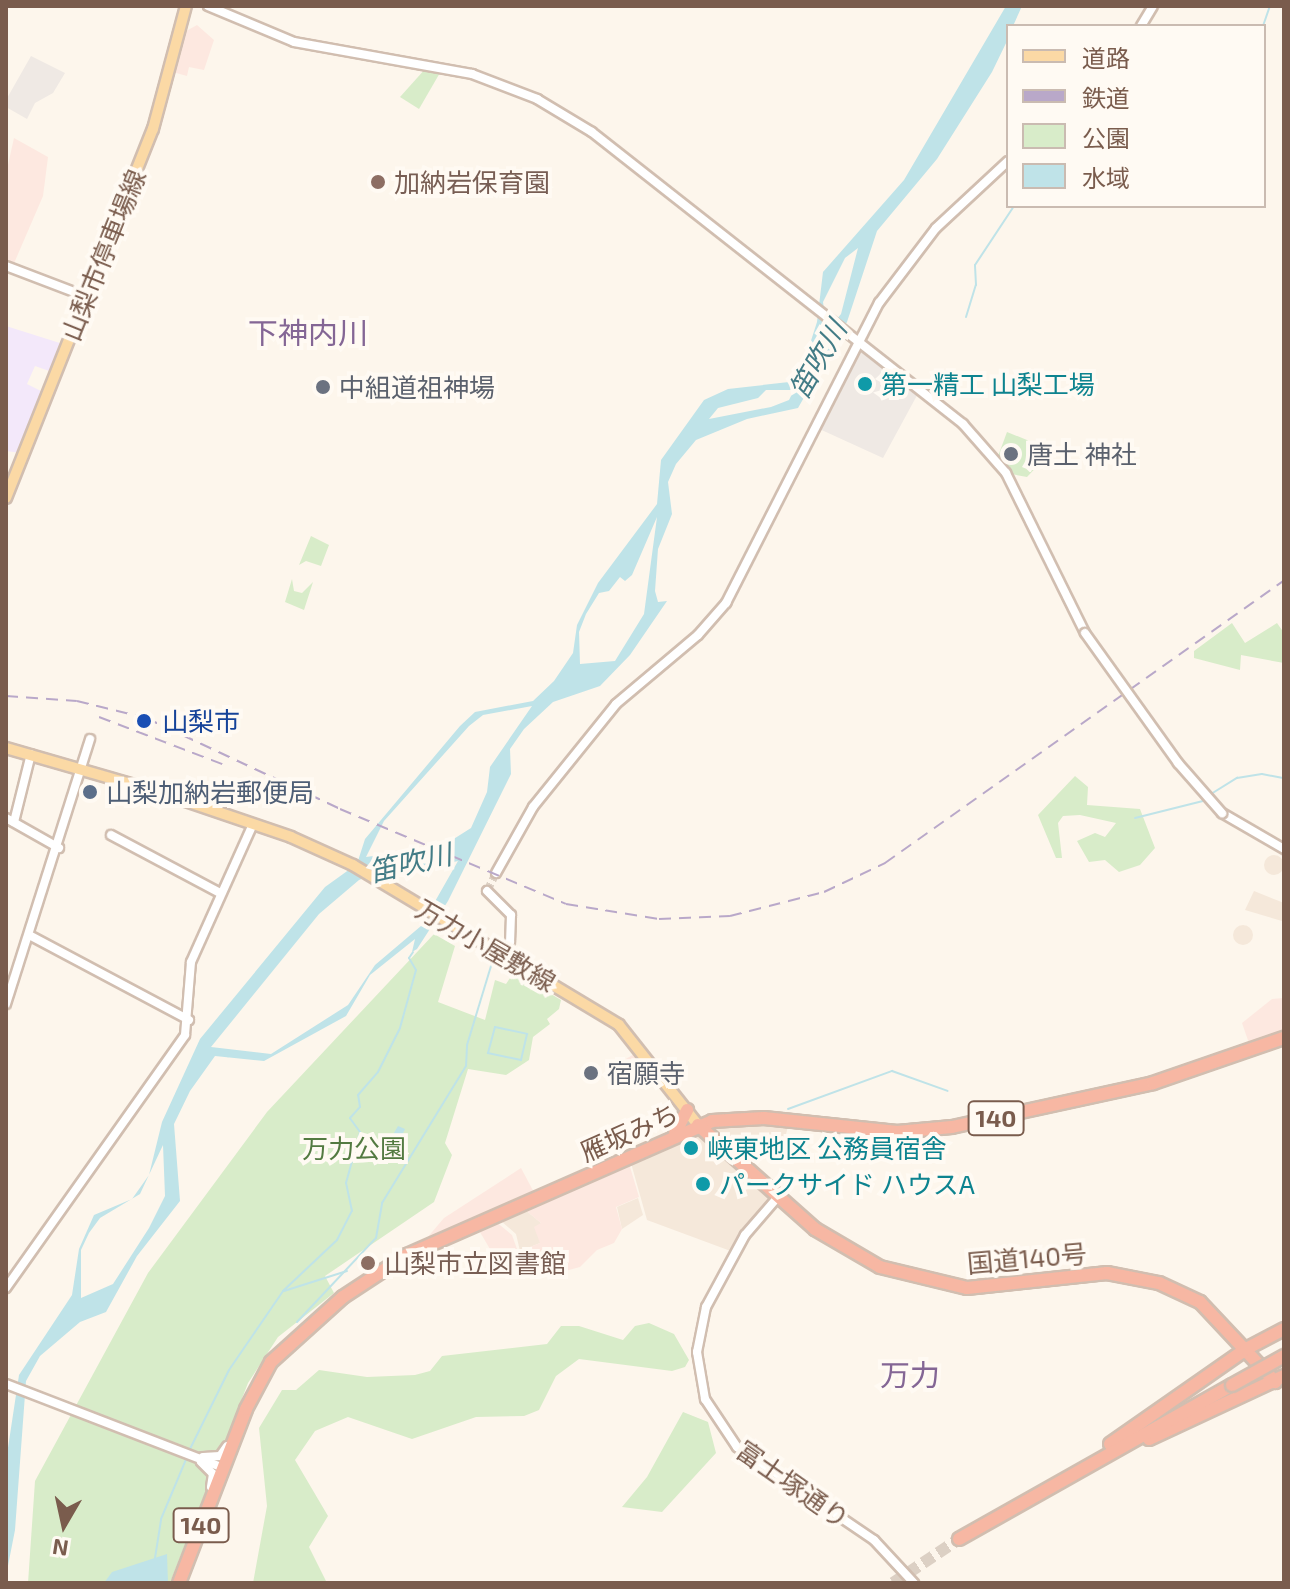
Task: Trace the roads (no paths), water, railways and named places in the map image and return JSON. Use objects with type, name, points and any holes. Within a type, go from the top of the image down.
[{"type":"highway","name":"雁坂みち","points":[[179,1583],[262,1376],[284,1347],[379,1271],[698,1125],[739,1117],[897,1132],[952,1127],[1153,1083],[1284,1038]]},
{"type":"highway","points":[[673,1135],[687,1110]]},
{"type":"highway","points":[[718,1143],[720,1130],[739,1117]]},
{"type":"highway","name":"国道140号","points":[[698,1125],[777,1198],[860,1257],[942,1285],[1002,1287],[1107,1273],[1159,1283],[1200,1302],[1280,1379]]},
{"type":"highway","points":[[1044,1488],[1246,1349],[1284,1329]]},
{"type":"highway","points":[[959,1539],[1044,1488],[1284,1356]]},
{"type":"highway","points":[[1076,1471],[1280,1379]]},
{"type":"main road","name":"山梨市停車場線","points":[[6,498],[153,129],[186,6]]},
{"type":"main road","name":"万力小屋敷線","points":[[6,748],[82,768],[253,824],[338,857],[465,936],[619,1025],[698,1125]]},
{"type":"street","points":[[208,6],[294,42],[446,67],[537,99],[638,166],[757,258],[963,424],[997,459],[1085,633],[1178,763],[1222,813],[1284,849]]},
{"type":"street","points":[[1142,24],[1153,6]]},
{"type":"street","points":[[496,873],[533,807],[616,704],[688,643],[726,603],[857,337],[921,246],[1006,163]]},
{"type":"street","points":[[6,266],[87,297]]},
{"type":"street","points":[[6,1004],[59,848],[90,739]]},
{"type":"street","points":[[31,754],[10,820],[59,848]]},
{"type":"street","points":[[6,1288],[185,1035],[189,1020],[190,969],[220,893],[253,824]]},
{"type":"street","points":[[111,835],[220,893]]},
{"type":"street","points":[[487,891],[511,915],[510,942],[499,955]]},
{"type":"street","points":[[31,936],[189,1020]]},
{"type":"street","name":"富士塚通り","points":[[777,1198],[745,1235],[706,1307],[698,1337],[699,1385],[713,1417],[737,1447],[874,1540],[914,1583]]},
{"type":"street","points":[[6,1384],[224,1468]]},
{"type":"street","points":[[189,1454],[224,1453],[244,1416]]},
{"type":"street","points":[[189,1454],[213,1474],[204,1518]]},
{"type":"water","name":"笛吹川","points":[[1006,6],[1022,6],[1014,24],[1006,24],[1006,43],[992,72],[937,159],[877,231],[847,322],[798,408],[747,419],[696,440],[676,464],[668,482],[672,514],[658,549],[655,591],[658,602],[667,601],[630,655],[600,686],[553,702],[524,729],[510,749],[511,774],[448,901],[417,949],[412,952],[415,939],[370,975],[346,1016],[264,1061],[215,1056],[190,1091],[174,1124],[180,1201],[137,1256],[106,1312],[80,1322],[40,1356],[26,1381],[15,1530],[6,1576],[6,1461],[19,1375],[72,1295],[79,1249],[94,1215],[131,1199],[100,1218],[89,1233],[81,1250],[81,1298],[113,1284],[149,1228],[165,1196],[163,1145],[149,1175],[162,1122],[200,1039],[325,887],[357,864],[365,839],[460,726],[475,712],[533,701],[554,681],[573,653],[577,625],[598,583],[657,504],[661,460],[704,400],[728,389],[798,381],[817,322],[823,272],[904,180]],"holes":[[[858,248],[841,314],[827,331],[823,302],[845,258]],[[766,390],[794,390],[789,400],[771,407],[709,419],[718,408],[758,398]],[[657,517],[644,614],[615,661],[580,664],[579,632],[586,614],[599,593],[609,591],[620,577],[625,581],[632,575]],[[532,706],[490,767],[487,792],[471,828],[441,847],[366,857],[384,821],[469,726],[483,715]],[[458,861],[421,926],[375,965],[348,1005],[271,1054],[211,1047],[319,914],[359,880],[382,870],[419,870]]]},
{"type":"water","points":[[398,1126],[405,1129],[390,1160],[381,1155]]},
{"type":"water","points":[[149,1175],[140,1194],[132,1199]]},
{"type":"water","points":[[167,1554],[168,1583],[104,1583],[112,1572]]},
{"type":"waterway","points":[[1264,24],[1270,6]]},
{"type":"waterway","points":[[966,317],[976,285],[975,265],[1013,208]]},
{"type":"waterway","points":[[1211,794],[1237,778],[1262,774],[1282,778]]},
{"type":"waterway","points":[[1135,818],[1203,801]]},
{"type":"waterway","points":[[189,1451],[229,1370],[283,1291],[337,1240],[352,1211],[346,1183],[360,1132],[350,1118],[360,1107],[358,1095],[378,1072],[400,1028],[416,970],[409,958],[413,952]]},
{"type":"waterway","points":[[297,1322],[376,1238],[382,1203],[466,1066],[467,1045],[494,956]]},
{"type":"waterway","points":[[495,1027],[527,1034],[521,1060],[488,1053],[495,1027]]},
{"type":"waterway","points":[[788,1109],[892,1071],[948,1091]]},
{"type":"waterway","points":[[284,1291],[347,1271]]},
{"type":"waterway","points":[[155,1558],[161,1519],[187,1457]]},
{"type":"tunnel","points":[[487,891],[496,873]]},
{"type":"tunnel","points":[[893,1583],[959,1539]]},
{"type":"railway","points":[[6,696],[77,701],[146,718],[340,809],[566,904],[659,919],[730,916],[824,892],[885,863],[1284,581]]},
{"type":"railway","points":[[99,717],[222,764]]},
{"type":"place","name":"加納岩保育園","points":[[378,182]]},
{"type":"place","name":"第一精工 山梨工場","points":[[865,384]]},
{"type":"place","name":"中組道祖神場","points":[[323,387]]},
{"type":"place","name":"唐土 神社","points":[[1011,454]]},
{"type":"place","name":"山梨市","points":[[144,721]]},
{"type":"place","name":"山梨加納岩郵便局","points":[[90,792]]},
{"type":"place","name":"宿願寺","points":[[591,1073]]},
{"type":"place","name":"峡東地区 公務員宿舎","points":[[691,1148]]},
{"type":"place","name":"パークサイド ハウスA","points":[[703,1184]]},
{"type":"place","name":"山梨市立図書館","points":[[368,1263]]},
{"type":"district","name":"下神内川","points":[[308,332]]},
{"type":"district","name":"万力","points":[[910,1374]]},
{"type":"park label","name":"万力公園","points":[[354,1148]]}]
